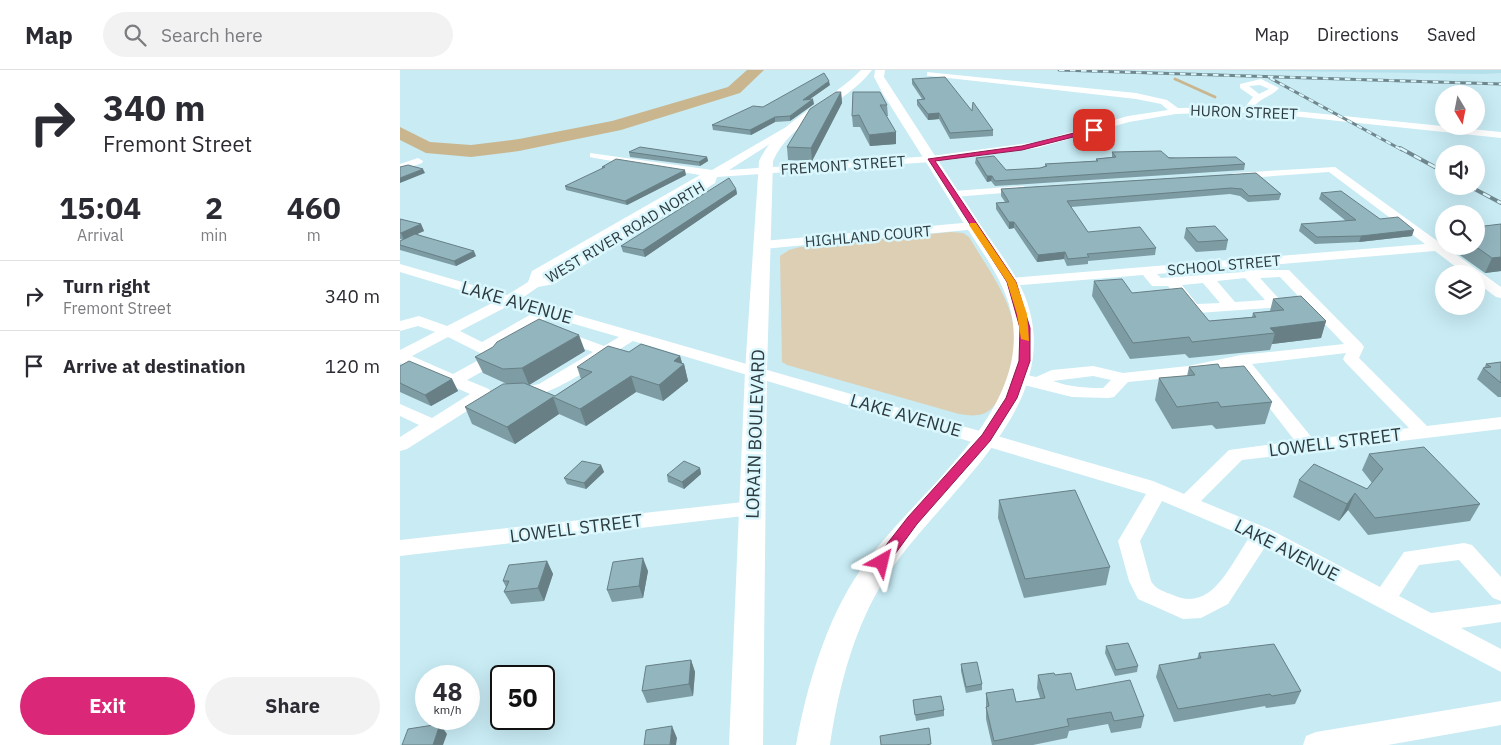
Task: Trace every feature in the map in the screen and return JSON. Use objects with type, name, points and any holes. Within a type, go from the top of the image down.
[{"type":"main road","name":"WEST RIVER ROAD NORTH","points":[[786,130],[846,90],[866,70]]},
{"type":"main road","points":[[876,88],[880,70]]},
{"type":"main road","points":[[846,90],[876,88]]},
{"type":"main road","points":[[813,745],[821,697],[850,620],[870,579],[913,520],[986,438],[1003,412],[1018,378],[1024,361],[1026,341],[1022,314],[1011,282],[931,159],[876,88]]},
{"type":"main road","name":"LORAIN BOULEVARD","points":[[746,745],[756,371],[766,170],[770,152],[786,130]]},
{"type":"street","name":"HURON STREET","points":[[930,74],[1136,96],[1164,102],[1176,111],[1250,109],[1435,127]]},
{"type":"street","points":[[1250,109],[1249,106],[1258,97]]},
{"type":"street","name":"FREMONT STREET","points":[[712,176],[766,170],[931,159],[1037,145],[1128,119],[1176,111]]},
{"type":"street","points":[[1162,112],[1178,122]]},
{"type":"street","points":[[1387,123],[1403,118],[1435,120]]},
{"type":"street","points":[[1417,119],[1429,127]]},
{"type":"street","name":"WEST RIVER ROAD NORTH","points":[[402,353],[509,300],[534,284],[537,274],[564,257],[702,178],[712,176],[786,130]]},
{"type":"street","name":"HURON STREET","points":[[1487,133],[1501,135]]},
{"type":"street","points":[[594,155],[712,176]]},
{"type":"street","points":[[400,168],[418,160]]},
{"type":"street","points":[[1222,176],[1331,169],[1435,245]]},
{"type":"street","points":[[954,194],[1032,189]]},
{"type":"street","name":"HIGHLAND COURT","points":[[763,245],[974,226]]},
{"type":"street","name":"SCHOOL STREET","points":[[1011,282],[1147,271],[1157,283],[1176,277],[1252,270],[1435,247]]},
{"type":"street","points":[[1449,255],[1462,265]]},
{"type":"street","name":"LAKE AVENUE","points":[[400,268],[986,438],[1158,490],[1262,535],[1501,661]]},
{"type":"street","points":[[1252,270],[1276,304]]},
{"type":"street","points":[[1311,301],[1198,309],[1192,307],[1176,277],[1207,278],[1252,270],[1284,273],[1356,347]]},
{"type":"street","points":[[1207,278],[1230,306]]},
{"type":"street","points":[[1485,282],[1501,294]]},
{"type":"street","points":[[482,348],[549,311]]},
{"type":"street","points":[[557,333],[580,320]]},
{"type":"street","points":[[400,326],[419,321],[448,331],[496,355],[493,359],[454,380]]},
{"type":"street","points":[[526,324],[557,333],[606,352]]},
{"type":"street","points":[[402,353],[483,393],[519,394],[535,392],[633,335]]},
{"type":"street","points":[[1018,378],[1081,393],[1108,393],[1123,378],[1188,371],[1241,360],[1356,347]]},
{"type":"street","points":[[1356,347],[1351,359],[1423,432]]},
{"type":"street","points":[[1241,360],[1308,445]]},
{"type":"street","points":[[400,445],[483,393]]},
{"type":"street","points":[[400,409],[433,424]]},
{"type":"street","name":"LOWELL STREET","points":[[1188,502],[1236,454],[1501,423]]},
{"type":"street","points":[[1158,490],[1129,541],[1140,581],[1146,593],[1183,610],[1202,608],[1220,598],[1262,535]]},
{"type":"street","name":"LOWELL STREET","points":[[400,548],[752,508]]},
{"type":"street","points":[[1384,600],[1412,558],[1464,551],[1501,592]]},
{"type":"street","points":[[1429,623],[1501,613]]},
{"type":"street","points":[[1316,745],[1501,713]]},
{"type":"shaded area","points":[[1218,70],[1501,70],[1501,73],[1484,74]]},
{"type":"shaded area","points":[[951,232],[963,233],[969,237],[1002,293],[1010,311],[1014,329],[1015,349],[1011,370],[1002,393],[990,410],[980,415],[959,414],[782,362],[780,256],[789,250],[800,247]]},
{"type":"building","points":[[824,73],[829,81],[803,100],[813,99],[790,116],[775,117],[750,130],[712,125],[753,106],[763,107]]},
{"type":"building","points":[[945,77],[972,111],[973,102],[993,130],[950,133],[939,113],[928,114],[917,100],[925,99],[912,79]]},
{"type":"building","points":[[836,92],[841,92],[811,148],[787,147],[810,109]]},
{"type":"building","points":[[853,92],[880,92],[887,105],[880,105],[896,132],[869,135],[859,115],[852,116]]},
{"type":"building","points":[[640,147],[707,157],[699,162],[629,152]]},
{"type":"building","points":[[1161,151],[1169,158],[1236,157],[1245,164],[995,181],[992,176],[987,176],[976,158],[994,156],[1006,170],[1040,168],[1047,166],[1045,164],[1098,161],[1096,159],[1116,157],[1112,152]]},
{"type":"building","points":[[616,159],[685,170],[625,201],[565,186],[605,167],[602,167]]},
{"type":"building","points":[[408,165],[423,169],[400,178],[400,167]]},
{"type":"building","points":[[1256,173],[1281,194],[1249,196],[1242,189],[1231,188],[1067,201],[1088,232],[1140,227],[1156,248],[1087,254],[1089,257],[1068,259],[1065,252],[1038,255],[1014,222],[1009,222],[996,203],[1009,202],[1001,189]]},
{"type":"building","points":[[729,178],[736,189],[643,250],[621,246]]},
{"type":"building","points":[[1341,191],[1380,219],[1398,217],[1414,230],[1361,236],[1317,237],[1301,224],[1356,220],[1321,193]]},
{"type":"building","points":[[400,219],[421,224],[400,233]]},
{"type":"building","points":[[1501,224],[1501,257],[1492,258],[1485,253],[1485,226]]},
{"type":"building","points":[[1215,226],[1228,240],[1198,242],[1186,228]]},
{"type":"building","points":[[415,234],[474,251],[454,261],[400,245],[400,241]]},
{"type":"building","points":[[1122,279],[1132,293],[1182,288],[1209,321],[1256,317],[1253,313],[1284,310],[1273,299],[1301,296],[1326,321],[1270,328],[1275,333],[1192,342],[1189,337],[1133,343],[1094,281]]},
{"type":"building","points":[[539,319],[579,335],[522,368],[503,369],[475,357],[493,347],[497,342]]},
{"type":"building","points":[[641,344],[680,356],[674,361],[684,364],[659,385],[631,376],[580,409],[553,397],[507,427],[465,407],[503,384],[524,383],[555,396],[592,372],[577,367],[608,346],[629,352]]},
{"type":"building","points":[[409,361],[452,379],[425,395],[400,383],[400,366]]},
{"type":"building","points":[[1501,362],[1501,383],[1483,368],[1491,367],[1486,364]]},
{"type":"building","points":[[1218,364],[1220,368],[1244,366],[1272,402],[1221,407],[1218,402],[1177,407],[1159,378],[1195,375],[1189,367]]},
{"type":"building","points":[[1424,447],[1480,504],[1375,518],[1355,493],[1347,504],[1299,480],[1314,464],[1367,489],[1383,469],[1369,454]]},
{"type":"building","points":[[582,461],[601,465],[584,483],[564,478]]},
{"type":"building","points":[[684,461],[700,468],[682,482],[667,475]]},
{"type":"building","points":[[1075,490],[1110,567],[1025,579],[999,500]]},
{"type":"building","points":[[643,558],[639,586],[607,590],[613,562]]},
{"type":"building","points":[[547,561],[538,588],[504,592],[509,581],[503,581],[509,565]]},
{"type":"building","points":[[1128,643],[1138,666],[1116,670],[1106,646]]},
{"type":"building","points":[[1274,644],[1301,691],[1272,696],[1270,694],[1178,709],[1159,665],[1201,658],[1199,653]]},
{"type":"building","points":[[691,660],[689,684],[642,691],[646,666]]},
{"type":"building","points":[[977,662],[982,684],[966,687],[961,664]]},
{"type":"building","points":[[1054,673],[1055,675],[1071,673],[1076,690],[1130,680],[1144,716],[1114,721],[1111,712],[1067,719],[1069,726],[994,741],[986,707],[989,706],[986,693],[1013,689],[1016,702],[1045,698],[1038,675]]},
{"type":"building","points":[[941,696],[944,710],[915,715],[913,700]]},
{"type":"building","points":[[672,726],[670,745],[644,745],[646,730]]},
{"type":"building","points":[[929,728],[931,744],[881,745],[880,736]]},
{"type":"building","points":[[408,729],[438,730],[433,745],[402,745]]},
{"type":"waterway","points":[[400,132],[426,147],[471,151],[519,145],[615,126],[734,90],[756,70]]},
{"type":"waterway","points":[[1175,79],[1215,97]]},
{"type":"railway","points":[[1059,70],[1501,84]]},
{"type":"railway","points":[[1270,78],[1402,150]]},
{"type":"railway","points":[[1400,148],[1435,167]]},
{"type":"railway","points":[[1485,194],[1501,203]]},
{"type":"slow traffic","points":[[973,225],[1011,282],[1022,314],[1026,339]]},
{"type":"route","points":[[882,562],[913,520],[986,438],[1011,398],[1024,361],[1025,328],[1011,282],[931,159],[1022,148],[1094,130]]}]
